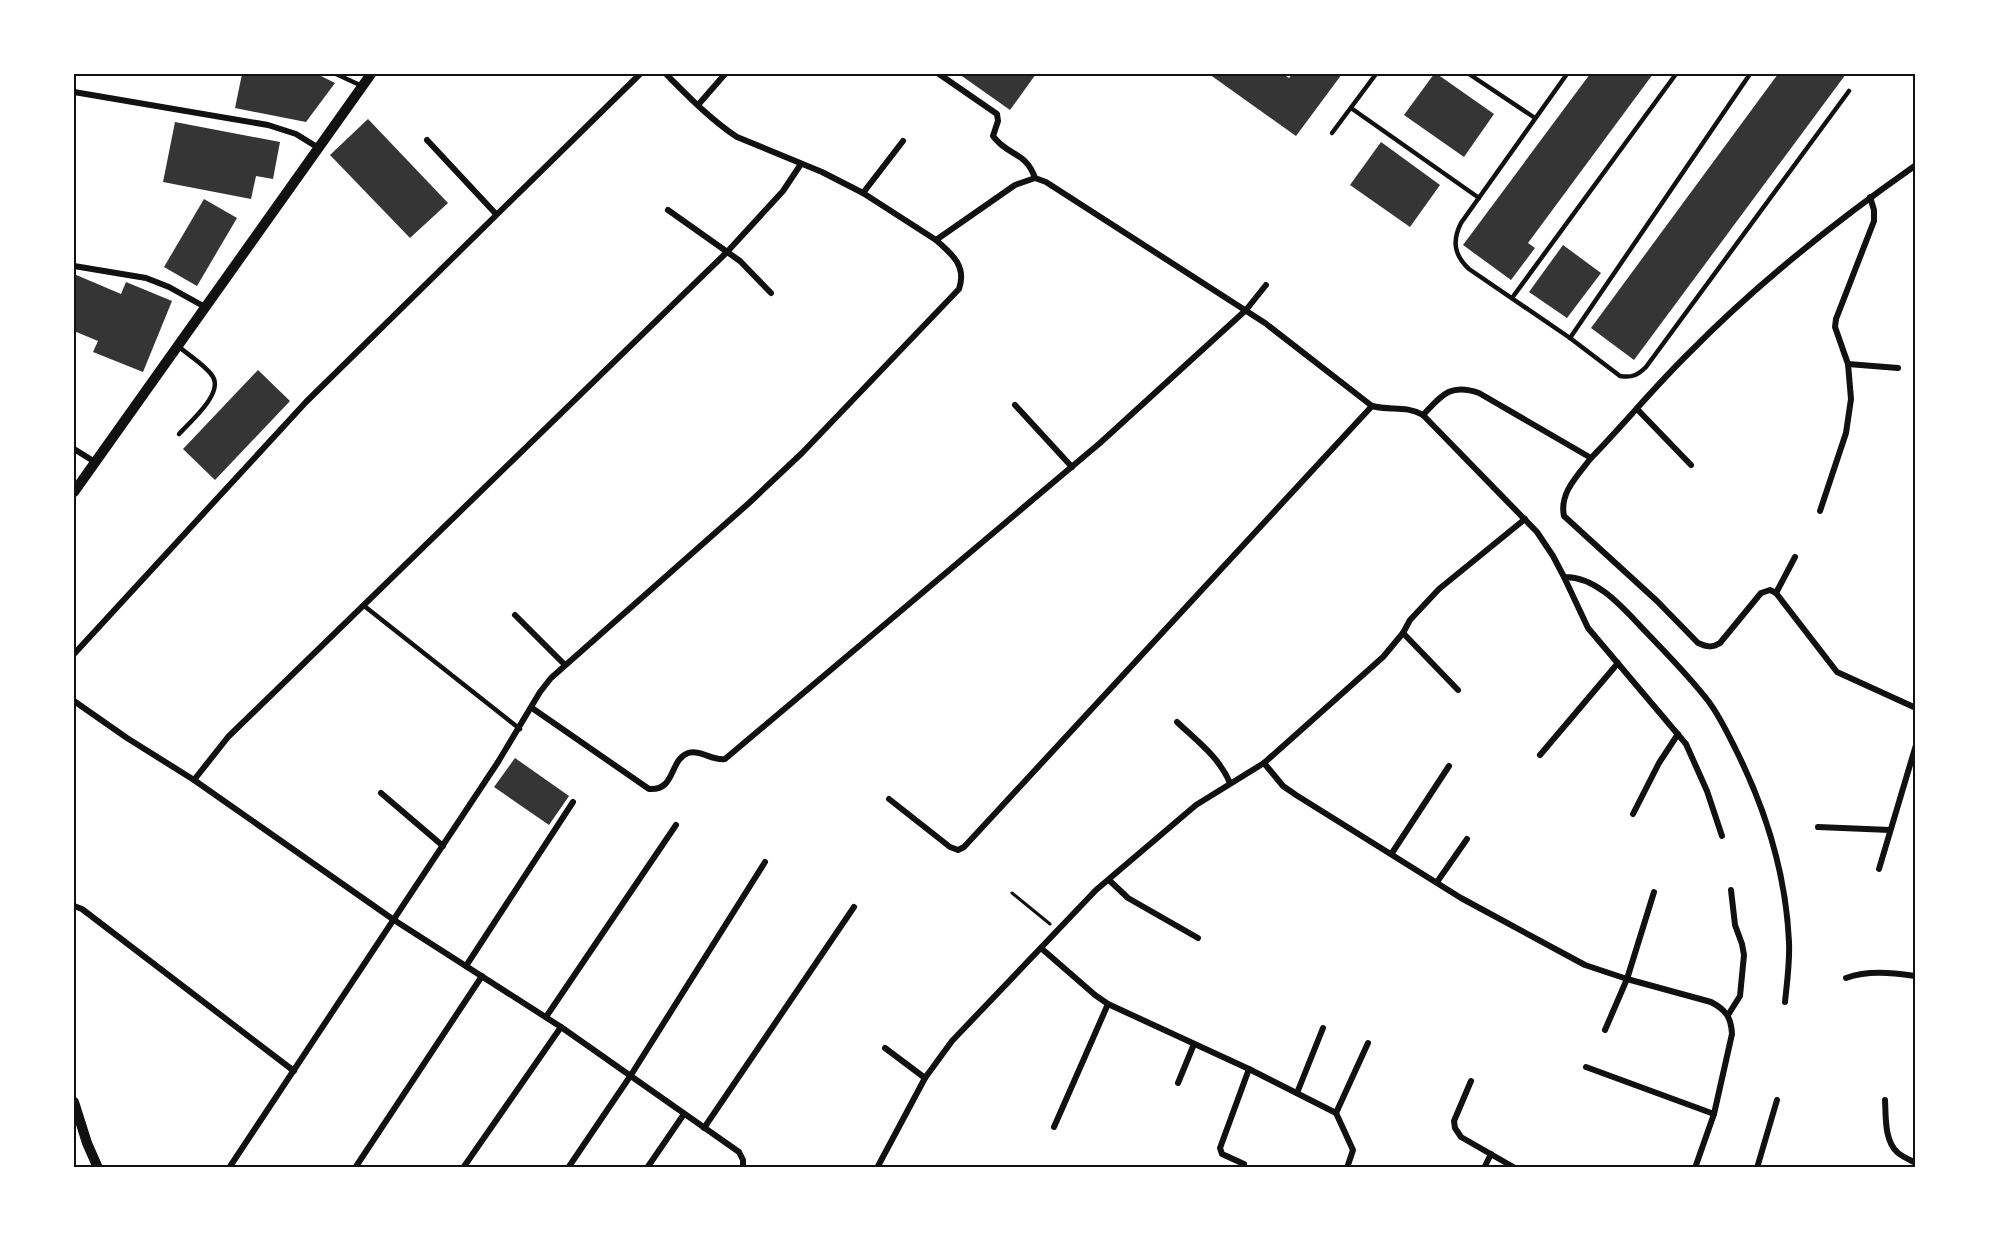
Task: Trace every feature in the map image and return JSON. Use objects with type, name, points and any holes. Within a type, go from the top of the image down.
[{"type":"street","points":[[74,492],[371,74]]},
{"type":"street","points":[[74,654],[306,402],[640,74]]},
{"type":"street","points":[[229,1167],[443,846],[551,678],[802,453],[959,289],[962,280],[961,268],[956,258],[936,240],[863,194],[822,172],[737,136],[724,128],[666,74]]},
{"type":"street","points":[[698,105],[725,74]]},
{"type":"street","points":[[939,74],[997,114],[998,121],[993,134],[995,139],[1027,162],[1035,178]]},
{"type":"street","points":[[74,92],[268,125],[296,134],[317,147]]},
{"type":"street","points":[[427,140],[496,214]]},
{"type":"street","points":[[863,194],[903,141]]},
{"type":"street","points":[[194,780],[228,737],[727,252],[783,191],[801,164]]},
{"type":"street","points":[[1916,165],[1829,227],[1726,316],[1689,352],[1591,458],[1565,494],[1562,505],[1564,516],[1657,601],[1698,643],[1707,647],[1714,647],[1720,643],[1761,593],[1770,590],[1776,593],[1837,672],[1916,708]]},
{"type":"street","points":[[936,240],[1015,185],[1035,178],[1046,182],[1246,310],[1372,406],[1414,410],[1423,415],[1537,532],[1564,577],[1588,628],[1678,734],[1694,759],[1722,837]]},
{"type":"street","points":[[1820,511],[1849,420],[1851,399],[1848,364],[1835,327],[1836,319],[1874,221],[1874,210],[1870,197]]},
{"type":"street","points":[[668,210],[740,261],[771,293]]},
{"type":"street","points":[[74,266],[146,278],[169,287],[205,307]]},
{"type":"street","points":[[532,708],[649,789],[664,786],[682,757],[689,752],[696,752],[718,760],[725,759],[1072,467],[1246,310],[1266,285]]},
{"type":"street","points":[[1848,364],[1898,368]]},
{"type":"street","points":[[1423,415],[1447,392],[1453,389],[1471,390],[1591,458]]},
{"type":"street","points":[[1016,405],[1072,467]]},
{"type":"street","points":[[889,799],[950,848],[958,850],[964,847],[1372,406]]},
{"type":"street","points":[[1637,409],[1691,465]]},
{"type":"street","points":[[74,449],[95,462]]},
{"type":"street","points":[[877,1167],[926,1078],[952,1041],[1058,930],[1109,880],[1196,805],[1264,764],[1383,657],[1403,633],[1410,620],[1439,589],[1524,519]]},
{"type":"street","points":[[1776,593],[1795,557]]},
{"type":"street","points":[[1564,577],[1572,577],[1613,597],[1677,664],[1710,703],[1728,734],[1748,774],[1769,827],[1782,880],[1790,944],[1785,1002]]},
{"type":"street","points":[[515,615],[566,665]]},
{"type":"street","points":[[1403,633],[1458,690]]},
{"type":"street","points":[[1540,755],[1618,663]]},
{"type":"street","points":[[74,700],[127,738],[194,780],[394,920],[546,1017],[631,1075],[739,1152],[743,1160],[743,1167]]},
{"type":"street","points":[[1177,722],[1216,759],[1230,783]]},
{"type":"street","points":[[1633,814],[1659,763],[1678,734]]},
{"type":"street","points":[[1879,869],[1916,745]]},
{"type":"street","points":[[1264,764],[1283,786],[1296,795],[1461,898],[1562,954],[1585,966],[1711,1002],[1721,1007],[1728,1015],[1732,1034],[1714,1114],[1695,1167]]},
{"type":"street","points":[[1392,854],[1449,766]]},
{"type":"street","points":[[381,793],[443,846]]},
{"type":"street","points":[[466,966],[573,802]]},
{"type":"street","points":[[546,1017],[676,825]]},
{"type":"street","points":[[1818,827],[1890,830]]},
{"type":"street","points":[[1437,882],[1467,839]]},
{"type":"street","points":[[568,1167],[631,1075],[765,862]]},
{"type":"street","points":[[1109,880],[1128,898],[1198,938]]},
{"type":"street","points":[[1728,1015],[1740,996],[1744,956],[1735,925],[1731,890]]},
{"type":"street","points":[[1605,1030],[1627,979],[1654,892]]},
{"type":"street","points":[[74,906],[82,909],[294,1071]]},
{"type":"street","points":[[704,1128],[854,907]]},
{"type":"street","points":[[1041,948],[1108,1004],[1249,1069],[1336,1113],[1353,1150],[1347,1167]]},
{"type":"street","points":[[1846,978],[1859,974],[1887,972],[1916,976]]},
{"type":"street","points":[[355,1167],[482,976]]},
{"type":"street","points":[[1054,1127],[1108,1004]]},
{"type":"street","points":[[463,1167],[561,1027]]},
{"type":"street","points":[[1297,1093],[1323,1028]]},
{"type":"street","points":[[1336,1113],[1368,1043]]},
{"type":"street","points":[[1178,1083],[1194,1044]]},
{"type":"street","points":[[885,1048],[926,1078]]},
{"type":"street","points":[[1586,1066],[1714,1114]]},
{"type":"street","points":[[1244,1164],[1222,1154],[1220,1148],[1249,1069]]},
{"type":"street","points":[[1472,1081],[1454,1121],[1455,1128],[1461,1137],[1515,1167]]},
{"type":"street","points":[[1757,1167],[1777,1100]]},
{"type":"street","points":[[1885,1100],[1888,1138],[1892,1147],[1916,1163]]},
{"type":"street","points":[[74,1102],[87,1143],[98,1167]]},
{"type":"street","points":[[647,1167],[684,1114]]},
{"type":"street","points":[[1484,1167],[1491,1154]]},
{"type":"lane","points":[[336,74],[362,86]]},
{"type":"lane","points":[[1332,133],[1376,74]]},
{"type":"lane","points":[[1469,74],[1536,118]]},
{"type":"lane","points":[[1567,74],[1461,223],[1455,235],[1456,253],[1461,262],[1469,268],[1570,338],[1620,376],[1630,378],[1646,367],[1849,91]]},
{"type":"lane","points":[[1512,298],[1676,74]]},
{"type":"lane","points":[[1570,338],[1750,74]]},
{"type":"lane","points":[[1351,108],[1479,198]]},
{"type":"lane","points":[[178,346],[213,376],[216,385],[214,394],[179,434]]},
{"type":"lane","points":[[363,604],[520,729]]},
{"type":"path","points":[[1012,893],[1058,930]]},
{"type":"building","points":[[242,74],[317,74],[335,83],[306,122],[235,108]]},
{"type":"building","points":[[959,74],[1036,74],[1010,110]]},
{"type":"building","points":[[1209,74],[1283,74],[1289,78],[1292,74],[1342,74],[1296,136]]},
{"type":"building","points":[[1434,74],[1494,114],[1464,157],[1404,115]]},
{"type":"building","points":[[1590,74],[1653,74],[1528,243],[1535,248],[1511,280],[1463,245]]},
{"type":"building","points":[[1778,74],[1846,74],[1634,360],[1591,328]]},
{"type":"building","points":[[368,119],[448,203],[410,238],[330,155]]},
{"type":"building","points":[[175,122],[280,142],[273,179],[256,176],[251,199],[163,182]]},
{"type":"building","points":[[1381,142],[1440,185],[1410,227],[1350,185]]},
{"type":"building","points":[[204,199],[237,218],[197,286],[164,267]]},
{"type":"building","points":[[1563,245],[1601,273],[1567,318],[1529,292]]},
{"type":"building","points":[[74,274],[121,294],[126,282],[172,301],[143,372],[93,352],[98,341],[74,331]]},
{"type":"building","points":[[258,370],[290,401],[215,480],[183,449]]},
{"type":"building","points":[[515,758],[569,796],[549,825],[494,787]]}]
